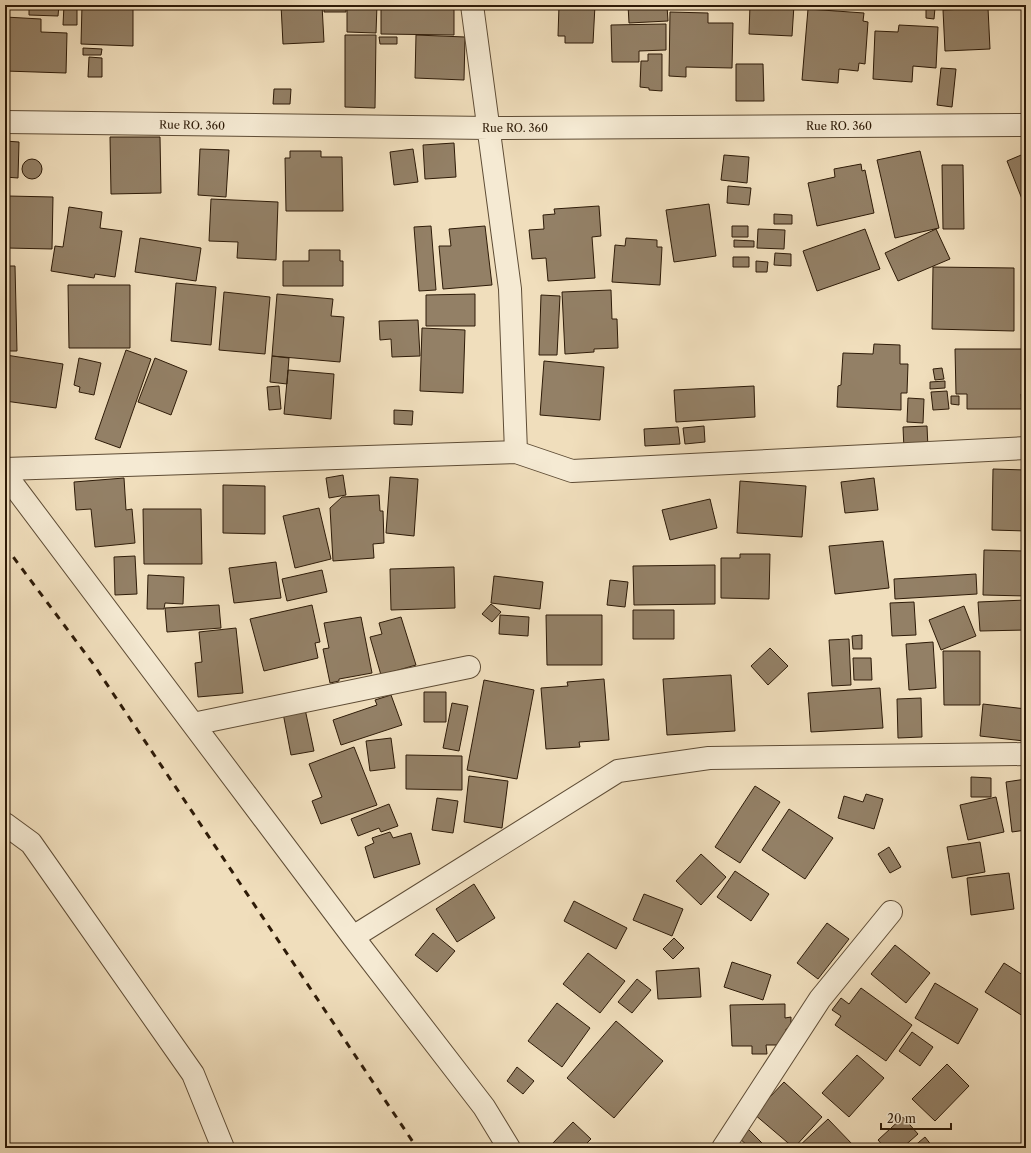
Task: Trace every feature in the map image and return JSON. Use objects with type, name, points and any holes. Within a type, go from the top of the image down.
[{"type":"street","points":[[472,5],[510,288],[516,452]]},
{"type":"street","name":"Rue RO. 360","points":[[5,122],[489,128],[1026,125]]},
{"type":"street","points":[[5,469],[516,452],[572,471],[1026,448]]},
{"type":"street","points":[[5,474],[353,937],[484,1107],[509,1148]]},
{"type":"street","points":[[193,724],[469,667]]},
{"type":"street","points":[[353,937],[618,772],[709,758],[1026,754]]},
{"type":"street","points":[[5,824],[31,842],[193,1074],[223,1148]]},
{"type":"street","points":[[723,1148],[820,999],[891,912]]},
{"type":"building","points":[[29,5],[59,5],[58,16],[29,15]]},
{"type":"building","points":[[64,5],[77,5],[77,25],[63,25]]},
{"type":"building","points":[[82,5],[133,5],[133,46],[81,44]]},
{"type":"building","points":[[281,5],[322,5],[324,42],[283,44]]},
{"type":"building","points":[[324,5],[346,5],[346,12],[324,12]]},
{"type":"building","points":[[347,5],[377,5],[376,33],[347,32]]},
{"type":"building","points":[[381,5],[454,5],[454,35],[381,34]]},
{"type":"building","points":[[559,5],[595,5],[593,43],[565,43],[565,36],[558,36]]},
{"type":"building","points":[[628,5],[673,6],[667,6],[668,21],[629,23]]},
{"type":"building","points":[[719,5],[740,5],[740,8],[719,8]]},
{"type":"building","points":[[750,5],[794,5],[792,36],[749,34]]},
{"type":"building","points":[[926,7],[935,8],[934,19],[926,18]]},
{"type":"building","points":[[988,8],[990,49],[945,51],[943,10]]},
{"type":"building","points":[[808,9],[864,13],[863,21],[868,22],[865,64],[859,63],[858,71],[839,69],[838,83],[802,80]]},
{"type":"building","points":[[670,12],[708,13],[708,23],[733,23],[732,68],[686,67],[686,77],[669,76]]},
{"type":"building","points":[[5,17],[41,19],[41,32],[67,33],[66,73],[5,71]]},
{"type":"building","points":[[666,24],[666,50],[639,51],[639,62],[612,62],[611,25]]},
{"type":"building","points":[[899,25],[938,27],[936,68],[913,66],[912,82],[873,79],[875,31],[898,32]]},
{"type":"building","points":[[345,35],[376,35],[375,108],[345,107]]},
{"type":"building","points":[[416,35],[465,37],[464,80],[415,78]]},
{"type":"building","points":[[379,37],[397,37],[397,44],[380,44]]},
{"type":"building","points":[[83,48],[102,49],[101,55],[83,55]]},
{"type":"building","points":[[648,54],[662,54],[662,91],[649,90],[649,88],[640,87],[641,61],[648,61]]},
{"type":"building","points":[[89,57],[102,58],[102,77],[88,77]]},
{"type":"building","points":[[736,64],[763,64],[764,101],[736,101]]},
{"type":"building","points":[[941,68],[956,69],[952,107],[937,105]]},
{"type":"building","points":[[274,89],[291,89],[290,104],[273,104]]},
{"type":"building","points":[[110,137],[160,137],[161,193],[111,194]]},
{"type":"building","points":[[5,141],[19,142],[18,178],[5,177]]},
{"type":"building","points":[[454,143],[456,177],[425,179],[423,145]]},
{"type":"building","points":[[200,149],[229,150],[226,197],[198,195]]},
{"type":"building","points":[[413,149],[418,182],[394,185],[390,152]]},
{"type":"building","points":[[290,151],[321,151],[321,157],[342,157],[343,211],[286,211],[285,158],[290,158]]},
{"type":"building","points":[[920,151],[939,228],[895,238],[877,160]]},
{"type":"building","points":[[1026,153],[1026,197],[1022,199],[1007,161]]},
{"type":"building","points":[[724,155],[749,157],[747,183],[721,180]]},
{"type":"building","points":[[32,159],[39,162],[42,169],[39,176],[32,179],[25,176],[22,169],[25,162]]},
{"type":"building","points":[[861,164],[862,171],[865,170],[874,213],[817,226],[808,183],[835,177],[834,169]]},
{"type":"building","points":[[942,165],[963,165],[964,229],[943,229]]},
{"type":"building","points":[[728,186],[751,188],[749,205],[727,203]]},
{"type":"building","points":[[8,196],[53,197],[52,249],[7,248]]},
{"type":"building","points":[[211,199],[278,202],[276,260],[237,258],[238,242],[209,241]]},
{"type":"building","points":[[709,204],[716,256],[674,262],[666,210]]},
{"type":"building","points":[[599,206],[601,236],[592,237],[595,278],[548,281],[546,258],[532,259],[529,230],[544,229],[543,215],[555,214],[554,209]]},
{"type":"building","points":[[69,207],[102,212],[100,228],[122,231],[115,277],[95,274],[94,278],[51,271],[55,246],[63,247]]},
{"type":"building","points":[[774,214],[792,215],[792,224],[774,224]]},
{"type":"building","points":[[431,226],[436,290],[419,291],[414,227]]},
{"type":"building","points":[[485,226],[492,285],[443,289],[439,246],[451,246],[449,229]]},
{"type":"building","points":[[732,226],[748,226],[748,237],[732,237]]},
{"type":"building","points":[[758,229],[785,230],[784,249],[757,248]]},
{"type":"building","points":[[865,229],[880,269],[817,291],[803,251]]},
{"type":"building","points":[[936,229],[950,259],[898,281],[885,253]]},
{"type":"building","points":[[140,238],[201,248],[196,281],[135,272]]},
{"type":"building","points":[[626,238],[657,240],[657,247],[662,247],[660,285],[612,282],[615,245],[625,246]]},
{"type":"building","points":[[734,240],[754,241],[754,247],[734,247]]},
{"type":"building","points":[[309,250],[340,250],[340,261],[343,261],[343,286],[283,286],[283,261],[309,261]]},
{"type":"building","points":[[775,253],[791,254],[791,266],[774,265]]},
{"type":"building","points":[[733,257],[749,257],[749,267],[733,267]]},
{"type":"building","points":[[756,261],[768,262],[767,272],[756,272]]},
{"type":"building","points":[[5,266],[15,266],[17,351],[5,351]]},
{"type":"building","points":[[933,267],[1014,268],[1014,331],[932,329]]},
{"type":"building","points":[[176,283],[216,287],[211,345],[171,341]]},
{"type":"building","points":[[68,285],[130,285],[130,348],[69,348]]},
{"type":"building","points":[[611,290],[612,319],[617,319],[618,348],[594,349],[594,352],[565,354],[562,292]]},
{"type":"building","points":[[224,292],[270,297],[265,354],[219,350]]},
{"type":"building","points":[[277,294],[333,299],[331,316],[344,317],[340,362],[272,356]]},
{"type":"building","points":[[475,294],[475,326],[426,326],[426,295]]},
{"type":"building","points":[[541,295],[560,296],[557,355],[539,355]]},
{"type":"building","points":[[418,320],[420,356],[392,357],[391,339],[380,340],[379,321]]},
{"type":"building","points":[[422,328],[465,330],[463,393],[420,391]]},
{"type":"building","points":[[874,344],[900,345],[900,364],[908,364],[907,393],[901,393],[901,410],[837,407],[838,386],[841,385],[843,353],[873,354]]},
{"type":"building","points":[[955,349],[1026,349],[1026,394],[1021,394],[1022,409],[967,409],[967,394],[956,394]]},
{"type":"building","points":[[126,350],[151,359],[120,448],[95,439]]},
{"type":"building","points":[[6,355],[63,364],[56,408],[5,401]]},
{"type":"building","points":[[272,356],[289,358],[287,384],[270,382]]},
{"type":"building","points":[[79,358],[101,363],[94,395],[79,392],[80,387],[74,385]]},
{"type":"building","points":[[155,358],[187,371],[171,415],[138,402]]},
{"type":"building","points":[[544,361],[604,367],[600,420],[540,415]]},
{"type":"building","points":[[942,368],[944,379],[935,380],[933,369]]},
{"type":"building","points":[[288,370],[334,374],[331,419],[284,414]]},
{"type":"building","points":[[945,381],[945,388],[930,389],[930,382]]},
{"type":"building","points":[[279,386],[281,409],[269,410],[267,387]]},
{"type":"building","points":[[754,386],[755,417],[676,422],[674,390]]},
{"type":"building","points":[[947,391],[949,409],[933,410],[931,392]]},
{"type":"building","points":[[951,396],[959,396],[959,405],[951,404]]},
{"type":"building","points":[[908,398],[924,399],[923,423],[907,422]]},
{"type":"building","points":[[394,410],[413,411],[412,425],[394,424]]},
{"type":"building","points":[[704,426],[705,442],[685,444],[683,428]]},
{"type":"building","points":[[927,426],[928,448],[904,449],[903,427]]},
{"type":"building","points":[[678,427],[680,444],[645,446],[644,429]]},
{"type":"building","points":[[993,469],[1026,470],[1026,531],[992,530]]},
{"type":"building","points":[[343,475],[346,495],[329,498],[326,478]]},
{"type":"building","points":[[390,477],[418,479],[414,536],[386,533]]},
{"type":"building","points":[[124,478],[126,510],[132,509],[135,543],[95,547],[91,509],[76,510],[74,482]]},
{"type":"building","points":[[874,478],[878,510],[845,513],[841,482]]},
{"type":"building","points":[[740,481],[806,486],[802,537],[737,533]]},
{"type":"building","points":[[223,485],[265,486],[265,534],[223,533]]},
{"type":"building","points":[[379,495],[380,511],[383,511],[384,543],[373,544],[374,558],[333,561],[330,508],[342,497]]},
{"type":"building","points":[[710,499],[717,528],[670,540],[662,510]]},
{"type":"building","points":[[319,508],[331,559],[295,568],[283,516]]},
{"type":"building","points":[[143,509],[201,509],[202,564],[144,564]]},
{"type":"building","points":[[883,541],[889,588],[835,594],[829,546]]},
{"type":"building","points":[[1023,541],[1026,541],[1026,596],[983,595],[984,550],[1023,551]]},
{"type":"building","points":[[740,554],[770,554],[769,599],[721,598],[721,558],[740,558]]},
{"type":"building","points":[[135,556],[137,594],[115,595],[114,557]]},
{"type":"building","points":[[276,562],[281,598],[234,603],[229,568]]},
{"type":"building","points":[[715,565],[715,604],[634,605],[633,566]]},
{"type":"building","points":[[454,567],[455,608],[391,610],[390,569]]},
{"type":"building","points":[[322,570],[327,592],[287,601],[282,579]]},
{"type":"building","points":[[976,574],[977,594],[895,599],[894,579]]},
{"type":"building","points":[[148,575],[184,577],[183,604],[165,603],[164,609],[147,609]]},
{"type":"building","points":[[494,576],[543,582],[540,609],[491,603]]},
{"type":"building","points":[[610,580],[628,582],[625,607],[607,605]]},
{"type":"building","points":[[1026,600],[1026,630],[980,631],[978,602]]},
{"type":"building","points":[[914,602],[916,635],[892,636],[890,603]]},
{"type":"building","points":[[491,604],[501,612],[492,622],[482,614]]},
{"type":"building","points":[[219,605],[221,628],[167,632],[165,608]]},
{"type":"building","points":[[312,605],[320,642],[315,643],[318,658],[264,671],[250,619]]},
{"type":"building","points":[[964,606],[976,636],[941,650],[929,620]]},
{"type":"building","points":[[633,610],[674,610],[674,639],[633,639]]},
{"type":"building","points":[[500,615],[529,617],[528,636],[499,634]]},
{"type":"building","points":[[546,615],[602,615],[602,665],[547,665]]},
{"type":"building","points":[[361,617],[372,673],[339,679],[339,681],[330,683],[323,649],[329,648],[324,623]]},
{"type":"building","points":[[401,617],[416,665],[381,675],[370,637],[382,634],[379,623]]},
{"type":"building","points":[[236,628],[243,693],[198,697],[195,663],[202,662],[199,632]]},
{"type":"building","points":[[862,635],[862,649],[853,649],[852,636]]},
{"type":"building","points":[[849,639],[851,685],[832,686],[829,640]]},
{"type":"building","points":[[933,642],[936,688],[909,690],[906,644]]},
{"type":"building","points":[[770,648],[788,666],[768,685],[751,666]]},
{"type":"building","points":[[943,651],[980,651],[980,705],[944,705]]},
{"type":"building","points":[[853,658],[871,658],[872,680],[854,680]]},
{"type":"building","points":[[731,675],[735,731],[667,735],[663,679]]},
{"type":"building","points":[[604,679],[609,740],[579,742],[580,747],[546,749],[541,688],[568,686],[567,682]]},
{"type":"building","points":[[484,680],[534,690],[517,779],[467,770]]},
{"type":"building","points":[[880,688],[883,728],[811,732],[808,693]]},
{"type":"building","points":[[424,692],[446,692],[446,722],[424,722]]},
{"type":"building","points":[[391,695],[402,725],[341,745],[333,720],[377,705],[375,700]]},
{"type":"building","points":[[921,698],[922,737],[898,738],[897,699]]},
{"type":"building","points":[[452,703],[468,706],[459,751],[443,748]]},
{"type":"building","points":[[983,704],[1026,709],[1024,741],[980,736]]},
{"type":"building","points":[[305,709],[314,751],[291,755],[283,713]]},
{"type":"building","points":[[391,738],[395,768],[370,771],[366,741]]},
{"type":"building","points":[[354,747],[377,805],[321,824],[312,801],[322,797],[309,764]]},
{"type":"building","points":[[406,755],[462,756],[462,790],[406,789]]},
{"type":"building","points":[[469,776],[508,781],[502,828],[464,822]]},
{"type":"building","points":[[971,777],[991,778],[991,797],[971,797]]},
{"type":"building","points":[[1026,779],[1026,830],[1012,832],[1006,782]]},
{"type":"building","points":[[755,786],[780,802],[740,863],[715,847]]},
{"type":"building","points":[[866,794],[883,799],[874,829],[838,818],[844,796],[863,802]]},
{"type":"building","points":[[996,797],[1004,832],[968,840],[960,805]]},
{"type":"building","points":[[437,798],[458,801],[453,833],[432,830]]},
{"type":"building","points":[[389,804],[398,826],[381,832],[379,828],[358,836],[351,819]]},
{"type":"building","points":[[789,809],[833,838],[805,879],[762,850]]},
{"type":"building","points":[[390,832],[393,838],[411,833],[420,864],[374,878],[365,847],[374,843],[372,838]]},
{"type":"building","points":[[980,842],[985,872],[952,878],[947,847]]},
{"type":"building","points":[[889,847],[901,867],[890,873],[878,854]]},
{"type":"building","points":[[701,854],[726,877],[701,905],[676,881]]},
{"type":"building","points":[[735,871],[769,894],[751,921],[717,897]]},
{"type":"building","points":[[1009,873],[1014,909],[971,915],[967,878]]},
{"type":"building","points":[[474,884],[495,918],[457,942],[436,909]]},
{"type":"building","points":[[644,894],[683,909],[672,936],[633,920]]},
{"type":"building","points":[[574,901],[627,928],[616,949],[564,921]]},
{"type":"building","points":[[827,923],[849,939],[818,979],[797,963]]},
{"type":"building","points":[[433,933],[455,951],[437,972],[415,955]]},
{"type":"building","points":[[674,938],[684,948],[673,959],[663,949]]},
{"type":"building","points":[[895,945],[930,973],[906,1003],[871,974]]},
{"type":"building","points":[[588,953],[625,981],[600,1013],[563,984]]},
{"type":"building","points":[[732,962],[771,975],[763,1000],[724,987]]},
{"type":"building","points":[[1004,963],[1026,977],[1026,1018],[985,992]]},
{"type":"building","points":[[699,968],[701,997],[658,999],[656,971]]},
{"type":"building","points":[[637,979],[651,990],[632,1013],[618,1002]]},
{"type":"building","points":[[935,983],[978,1009],[958,1044],[915,1018]]},
{"type":"building","points":[[861,988],[912,1025],[886,1061],[835,1025],[841,1016],[832,1010],[841,998],[849,1004]]},
{"type":"building","points":[[557,1003],[590,1028],[562,1067],[528,1041]]},
{"type":"building","points":[[785,1004],[785,1018],[791,1017],[791,1029],[786,1029],[786,1045],[766,1045],[767,1054],[752,1054],[752,1046],[732,1046],[730,1005]]},
{"type":"building","points":[[616,1021],[663,1061],[614,1118],[567,1078]]},
{"type":"building","points":[[912,1032],[933,1047],[920,1066],[899,1051]]},
{"type":"building","points":[[857,1055],[884,1078],[849,1117],[822,1093]]},
{"type":"building","points":[[947,1064],[969,1086],[935,1121],[912,1099]]},
{"type":"building","points":[[517,1067],[534,1081],[523,1094],[507,1081]]},
{"type":"building","points":[[784,1082],[822,1117],[794,1148],[754,1114]]},
{"type":"building","points":[[903,1117],[918,1134],[902,1148],[885,1148],[878,1140]]},
{"type":"building","points":[[828,1119],[853,1145],[850,1148],[797,1148]]},
{"type":"building","points":[[573,1122],[591,1139],[582,1148],[557,1148],[552,1144]]},
{"type":"building","points":[[747,1128],[763,1144],[758,1148],[750,1148],[738,1137]]},
{"type":"building","points":[[925,1137],[932,1146],[930,1148],[912,1148]]},
{"type":"railway","points":[[5,546],[94,665],[417,1148]]}]
